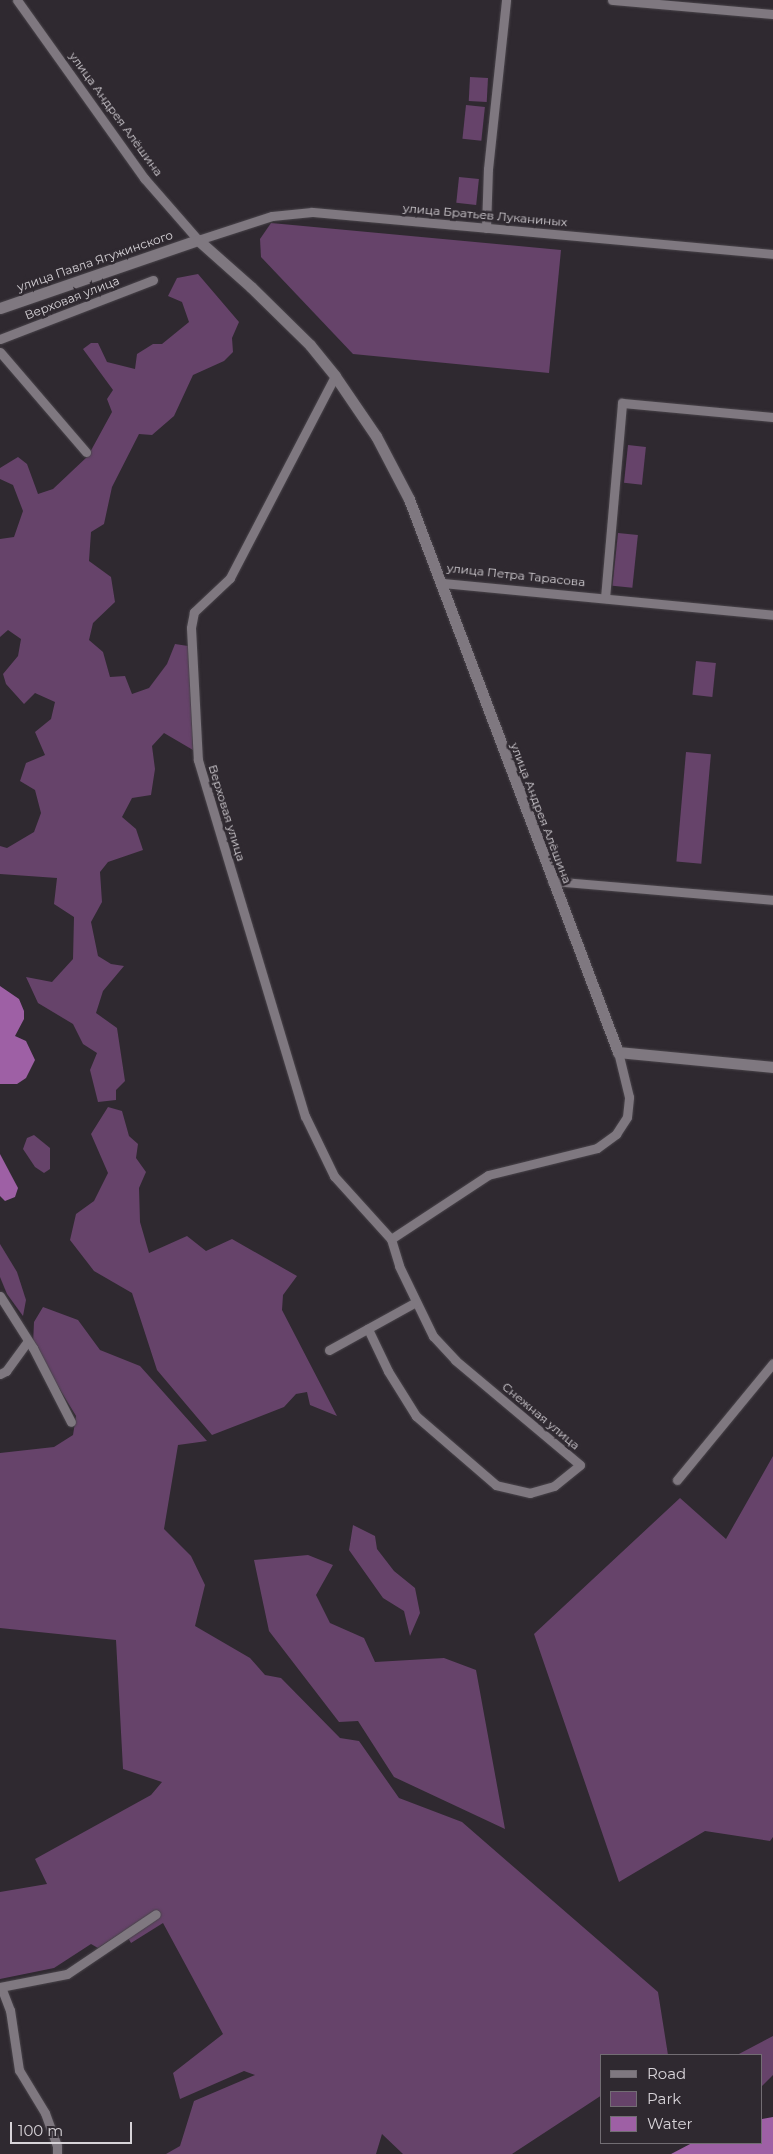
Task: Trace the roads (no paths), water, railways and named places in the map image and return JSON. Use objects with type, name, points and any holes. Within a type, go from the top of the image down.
[{"type":"street","name":"улица Андрея Алёшина","points":[[17,0],[144,178],[198,240]]},
{"type":"street","points":[[486,228],[488,169],[506,0]]},
{"type":"street","points":[[612,0],[773,14]]},
{"type":"street","name":"улица Братьев Луканиных","points":[[198,240],[272,216],[312,212],[773,254]]},
{"type":"street","name":"улица Павла Ягужинского","points":[[0,308],[198,240]]},
{"type":"street","name":"улица Петра Тарасова","points":[[198,240],[310,345],[335,376],[376,436],[409,499],[442,583],[773,615]]},
{"type":"street","name":"Верховая улица","points":[[0,339],[153,280]]},
{"type":"street","points":[[0,352],[86,452]]},
{"type":"street","name":"Верховая улица","points":[[335,376],[230,578],[194,612],[191,628],[198,760],[305,1116],[334,1176],[391,1239]]},
{"type":"street","points":[[605,598],[622,402],[773,416]]},
{"type":"street","name":"улица Андрея Алёшина","points":[[442,583],[552,882],[618,1052]]},
{"type":"street","points":[[552,882],[773,900]]},
{"type":"street","points":[[391,1239],[488,1175],[597,1148],[616,1134],[626,1117],[628,1097],[618,1052],[773,1067]]},
{"type":"street","name":"Снежная улица","points":[[368,1329],[388,1371],[416,1416],[496,1485],[530,1493],[554,1486],[580,1465],[456,1360],[433,1336],[399,1266],[391,1239]]},
{"type":"street","points":[[0,1296],[28,1341],[71,1422]]},
{"type":"street","points":[[329,1350],[416,1302]]},
{"type":"street","points":[[0,1374],[6,1371],[28,1341]]},
{"type":"street","points":[[677,1480],[773,1363]]},
{"type":"street","points":[[57,2154],[58,2146],[44,2113],[19,2070],[12,2018],[1,1987],[67,1974],[156,1914]]},
{"type":"water","points":[[0,986],[19,999],[24,1011],[24,1019],[15,1036],[26,1041],[35,1060],[26,1078],[17,1084],[0,1084]]},
{"type":"water","points":[[0,1154],[18,1188],[15,1197],[5,1201],[0,1196]]},
{"type":"water","points":[[773,2117],[773,2154],[671,2154],[690,2144],[763,2144],[763,2119]]}]
